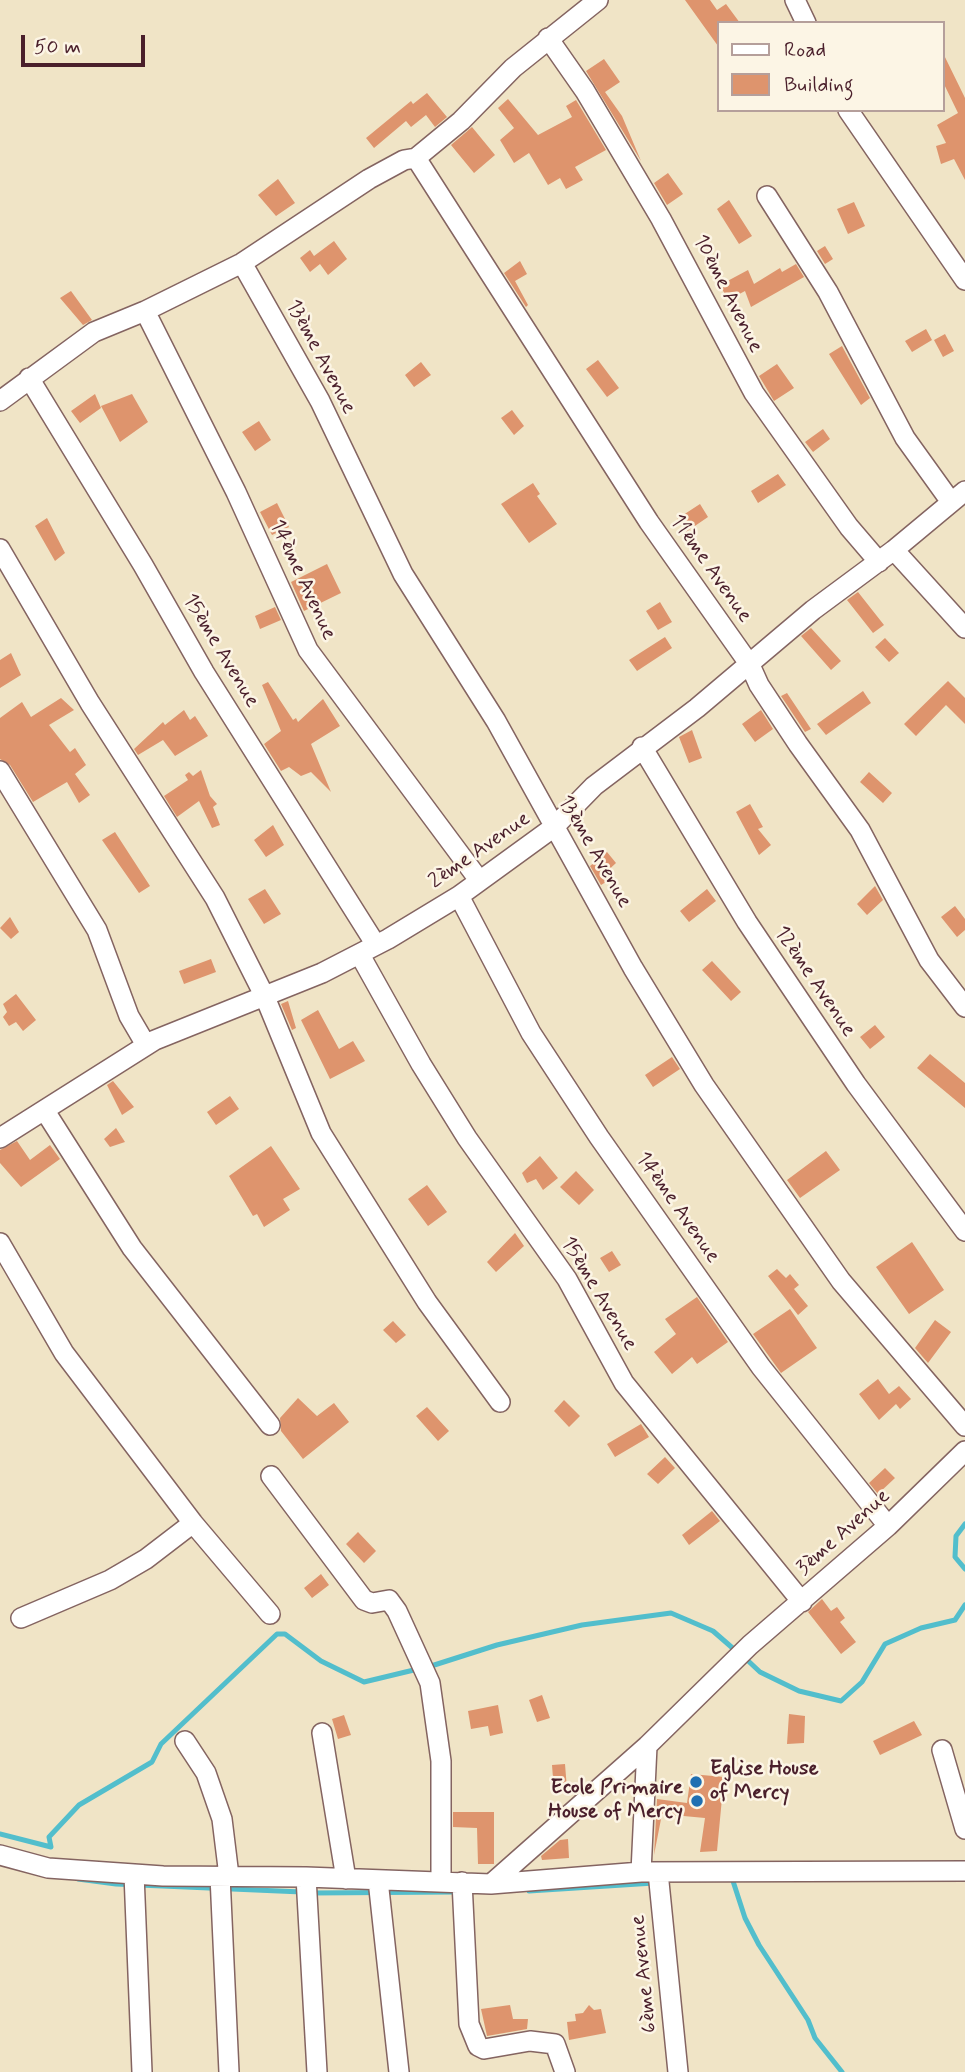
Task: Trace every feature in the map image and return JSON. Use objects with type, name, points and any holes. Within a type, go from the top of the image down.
[{"type":"street","points":[[0,401],[94,331],[145,311],[242,263],[369,179],[404,160],[416,158],[461,121],[513,68],[598,0]]},
{"type":"street","points":[[796,0],[805,21]]},
{"type":"street","name":"10ème Avenue","points":[[548,38],[591,102],[687,263],[754,393],[849,527],[886,556],[965,628]]},
{"type":"street","points":[[849,112],[965,280]]},
{"type":"street","name":"11ème Avenue","points":[[416,158],[575,410],[750,665],[759,685],[790,732],[860,830],[923,949],[965,1007]]},
{"type":"street","points":[[766,196],[828,292],[900,430],[958,496]]},
{"type":"street","name":"13ème Avenue","points":[[242,263],[320,401],[403,574],[496,721],[554,827],[704,1085],[841,1281],[965,1426]]},
{"type":"street","name":"14ème Avenue","points":[[145,311],[236,492],[308,650],[479,880]]},
{"type":"street","name":"15ème Avenue","points":[[29,378],[143,565],[368,950],[421,1064],[467,1138],[567,1279],[624,1382],[802,1602]]},
{"type":"street","name":"2ème Avenue","points":[[0,1138],[146,1045],[265,997],[368,950],[459,896],[554,827],[594,786],[750,665],[813,610],[886,556],[958,496]]},
{"type":"street","points":[[0,549],[90,704],[192,858],[265,997],[321,1133],[427,1302],[500,1402]]},
{"type":"street","name":"12ème Avenue","points":[[642,747],[747,922],[856,1084],[965,1231]]},
{"type":"street","points":[[0,771],[97,930],[129,1016],[146,1045]]},
{"type":"street","name":"14ème Avenue","points":[[459,896],[531,1033],[600,1137],[761,1367],[888,1526]]},
{"type":"street","points":[[45,1111],[132,1248],[270,1426]]},
{"type":"street","points":[[0,1243],[64,1353],[193,1523],[270,1614]]},
{"type":"street","name":"3ème Avenue","points":[[491,1884],[647,1746],[750,1645],[888,1526],[965,1451]]},
{"type":"street","points":[[271,1476],[364,1600],[372,1603],[389,1600],[397,1611],[430,1683],[441,1761],[441,1882]]},
{"type":"street","points":[[21,1618],[110,1580],[146,1559],[193,1523]]},
{"type":"street","points":[[322,1733],[346,1879]]},
{"type":"street","points":[[185,1741],[206,1773],[222,1819],[229,2072]]},
{"type":"street","name":"6ème Avenue","points":[[647,1746],[649,1872],[678,2072]]},
{"type":"street","points":[[942,1751],[965,1829]]},
{"type":"street","points":[[0,1855],[48,1868],[134,1874],[491,1884],[649,1872],[965,1871]]},
{"type":"street","points":[[134,1874],[142,2072]]},
{"type":"street","points":[[306,1877],[317,2072]]},
{"type":"street","points":[[378,1880],[399,2072]]},
{"type":"street","points":[[462,1882],[469,2024],[478,2046],[484,2049],[530,2041],[555,2044],[565,2072]]},
{"type":"building","points":[[685,0],[710,0],[717,10],[726,4],[739,21],[716,21],[716,43]]},
{"type":"building","points":[[944,55],[965,98],[965,180],[954,159],[941,164],[936,146],[946,143],[937,125],[958,113],[944,84]]},
{"type":"building","points":[[604,59],[620,82],[605,92],[622,116],[641,161],[586,71]]},
{"type":"building","points":[[427,93],[447,117],[435,127],[426,115],[411,127],[406,121],[374,148],[366,138],[411,101],[413,104]]},
{"type":"building","points":[[508,99],[538,135],[572,117],[566,106],[576,100],[606,150],[575,167],[583,180],[566,189],[560,178],[548,185],[529,153],[514,163],[500,140],[514,128],[498,108]]},
{"type":"building","points":[[472,127],[495,155],[474,173],[451,145]]},
{"type":"building","points":[[668,173],[683,194],[667,205],[654,183]]},
{"type":"building","points":[[278,179],[295,203],[276,216],[258,195]]},
{"type":"building","points":[[729,200],[752,236],[739,244],[717,209]]},
{"type":"building","points":[[854,202],[865,226],[848,234],[837,209]]},
{"type":"building","points":[[334,241],[347,259],[328,275],[320,264],[310,272],[300,258],[310,250],[314,256]]},
{"type":"building","points":[[825,246],[833,259],[825,264],[817,251]]},
{"type":"building","points":[[520,261],[527,274],[515,281],[528,305],[526,307],[504,273]]},
{"type":"building","points":[[796,264],[804,277],[751,307],[745,291],[728,300],[720,285],[748,270],[754,284],[780,268],[782,272]]},
{"type":"building","points":[[71,291],[92,320],[83,325],[60,298]]},
{"type":"building","points":[[926,329],[932,340],[912,352],[905,341]]},
{"type":"building","points":[[945,334],[954,351],[943,357],[934,340]]},
{"type":"building","points":[[842,346],[870,398],[861,405],[829,354]]},
{"type":"building","points":[[598,360],[619,388],[607,397],[586,369]]},
{"type":"building","points":[[421,362],[431,375],[414,387],[405,375]]},
{"type":"building","points":[[777,364],[794,388],[774,401],[759,376]]},
{"type":"building","points":[[95,394],[101,408],[80,423],[71,411]]},
{"type":"building","points":[[132,394],[148,422],[120,442],[101,406]]},
{"type":"building","points":[[512,410],[524,426],[514,435],[501,418]]},
{"type":"building","points":[[259,421],[271,440],[255,451],[242,432]]},
{"type":"building","points":[[823,429],[830,439],[813,452],[805,442]]},
{"type":"building","points":[[778,474],[786,485],[758,503],[751,491]]},
{"type":"building","points":[[533,483],[540,494],[537,496],[557,524],[529,543],[501,504]]},
{"type":"building","points":[[277,503],[289,527],[272,535],[260,512]]},
{"type":"building","points":[[700,504],[708,517],[686,532],[677,519]]},
{"type":"building","points":[[47,518],[65,553],[55,561],[35,526]]},
{"type":"building","points":[[327,564],[341,593],[304,611],[291,582]]},
{"type":"building","points":[[858,592],[884,625],[873,633],[847,600]]},
{"type":"building","points":[[660,602],[672,622],[658,630],[646,611]]},
{"type":"building","points":[[275,607],[281,620],[260,629],[255,616]]},
{"type":"building","points":[[811,628],[841,661],[831,670],[801,636]]},
{"type":"building","points":[[665,637],[672,648],[637,671],[629,660]]},
{"type":"building","points":[[885,638],[899,653],[889,662],[875,647]]},
{"type":"building","points":[[11,653],[21,675],[0,688],[0,660]]},
{"type":"building","points":[[948,681],[965,698],[965,724],[946,705],[916,736],[904,724]]},
{"type":"building","points":[[268,682],[293,720],[296,718],[298,722],[323,699],[340,726],[311,744],[331,792],[311,772],[301,776],[289,767],[281,771],[264,744],[281,731],[262,685]]},
{"type":"building","points":[[863,691],[871,703],[826,735],[817,724]]},
{"type":"building","points":[[787,693],[811,729],[805,732],[781,696]]},
{"type":"building","points":[[61,698],[74,710],[49,725],[70,752],[75,748],[86,765],[75,774],[90,795],[79,803],[67,782],[33,802],[10,765],[0,759],[0,718],[22,702],[31,717]]},
{"type":"building","points":[[184,710],[190,720],[195,716],[208,736],[175,756],[163,740],[138,755],[134,749],[163,722],[165,725]]},
{"type":"building","points":[[761,710],[773,729],[755,742],[742,724]]},
{"type":"building","points":[[692,730],[702,758],[689,763],[679,737]]},
{"type":"building","points":[[201,770],[210,796],[217,804],[213,807],[220,825],[212,828],[199,801],[177,817],[164,796],[188,780],[185,775],[189,772],[193,776]]},
{"type":"building","points":[[869,772],[892,793],[883,803],[860,782]]},
{"type":"building","points":[[750,804],[763,827],[758,829],[771,845],[759,855],[736,812]]},
{"type":"building","points":[[273,825],[284,845],[266,857],[254,840]]},
{"type":"building","points":[[115,832],[150,886],[139,893],[102,840]]},
{"type":"building","points":[[607,852],[616,863],[602,876],[606,882],[601,885],[590,866]]},
{"type":"building","points":[[875,886],[883,900],[867,915],[857,904]]},
{"type":"building","points":[[265,889],[281,914],[264,924],[248,899]]},
{"type":"building","points":[[707,889],[716,901],[689,922],[680,911]]},
{"type":"building","points":[[955,906],[965,919],[965,930],[957,937],[941,917]]},
{"type":"building","points":[[10,917],[19,932],[11,939],[0,928]]},
{"type":"building","points":[[211,959],[216,972],[184,984],[179,971]]},
{"type":"building","points":[[712,961],[741,992],[731,1001],[702,970]]},
{"type":"building","points":[[16,994],[36,1020],[23,1031],[16,1022],[9,1026],[3,1017],[7,1012],[3,1004]]},
{"type":"building","points":[[288,1001],[296,1028],[292,1030],[281,1004]]},
{"type":"building","points":[[318,1010],[339,1049],[353,1041],[365,1061],[330,1079],[301,1020]]},
{"type":"building","points":[[875,1025],[885,1037],[870,1049],[860,1037]]},
{"type":"building","points":[[930,1054],[965,1083],[965,1108],[917,1068]]},
{"type":"building","points":[[672,1057],[680,1069],[653,1087],[645,1075]]},
{"type":"building","points":[[113,1081],[134,1107],[122,1115],[107,1085]]},
{"type":"building","points":[[230,1096],[239,1109],[216,1125],[207,1112]]},
{"type":"building","points":[[116,1128],[125,1142],[110,1147],[104,1139]]},
{"type":"building","points":[[17,1141],[30,1160],[50,1145],[60,1159],[21,1187],[0,1163],[0,1150]]},
{"type":"building","points":[[271,1146],[300,1189],[283,1199],[290,1210],[264,1227],[257,1214],[253,1216],[229,1176]]},
{"type":"building","points":[[826,1151],[840,1170],[800,1198],[787,1180]]},
{"type":"building","points":[[540,1156],[558,1178],[543,1190],[536,1179],[527,1183],[522,1173]]},
{"type":"building","points":[[576,1171],[594,1190],[579,1205],[560,1187]]},
{"type":"building","points":[[427,1185],[447,1212],[428,1226],[408,1199]]},
{"type":"building","points":[[515,1233],[524,1246],[496,1272],[487,1262]]},
{"type":"building","points":[[912,1242],[944,1290],[909,1314],[876,1267]]},
{"type":"building","points":[[612,1251],[621,1265],[609,1272],[600,1258]]},
{"type":"building","points":[[777,1269],[786,1278],[790,1274],[799,1285],[794,1289],[808,1306],[798,1315],[768,1276]]},
{"type":"building","points":[[697,1297],[728,1342],[697,1364],[692,1357],[672,1374],[654,1352],[676,1334],[665,1319]]},
{"type":"building","points":[[790,1309],[817,1348],[781,1373],[753,1334]]},
{"type":"building","points":[[935,1320],[951,1332],[928,1363],[915,1348]]},
{"type":"building","points":[[393,1321],[406,1335],[396,1343],[383,1330]]},
{"type":"building","points":[[878,1379],[889,1394],[899,1386],[911,1399],[900,1409],[896,1404],[879,1420],[859,1394]]},
{"type":"building","points":[[298,1398],[317,1416],[334,1403],[349,1422],[303,1459],[281,1431],[280,1418]]},
{"type":"building","points":[[564,1400],[580,1416],[569,1427],[554,1411]]},
{"type":"building","points":[[427,1407],[449,1431],[438,1441],[416,1416]]},
{"type":"building","points":[[641,1424],[649,1437],[615,1457],[607,1444]]},
{"type":"building","points":[[665,1457],[675,1468],[658,1484],[647,1474]]},
{"type":"building","points":[[885,1468],[895,1478],[878,1494],[869,1483]]},
{"type":"building","points":[[712,1511],[720,1521],[689,1545],[682,1535]]},
{"type":"building","points":[[358,1532],[376,1551],[364,1563],[346,1544]]},
{"type":"building","points":[[321,1574],[329,1585],[312,1598],[304,1588]]},
{"type":"building","points":[[822,1599],[831,1611],[837,1607],[845,1618],[840,1622],[856,1642],[841,1654],[808,1612]]},
{"type":"building","points":[[542,1695],[550,1718],[537,1722],[529,1700]]},
{"type":"building","points":[[498,1705],[503,1733],[490,1736],[488,1726],[471,1729],[468,1711]]},
{"type":"building","points":[[789,1714],[805,1716],[804,1743],[787,1744]]},
{"type":"building","points":[[344,1715],[351,1735],[338,1739],[332,1719]]},
{"type":"building","points":[[914,1721],[922,1735],[880,1755],[873,1741]]},
{"type":"building","points":[[565,1764],[567,1789],[554,1791],[552,1765]]},
{"type":"building","points":[[691,1774],[724,1777],[717,1851],[700,1852],[705,1818],[662,1814],[654,1855],[657,1799],[687,1803]]},
{"type":"building","points":[[453,1812],[494,1812],[494,1864],[478,1864],[477,1828],[453,1827]]},
{"type":"building","points":[[568,1839],[569,1858],[542,1860],[541,1856],[560,1840]]},
{"type":"building","points":[[510,2005],[513,2019],[528,2019],[527,2029],[487,2036],[481,2009]]},
{"type":"building","points":[[589,2005],[594,2010],[601,2009],[606,2033],[569,2040],[567,2022],[576,2021],[575,2014],[583,2013]]},
{"type":"waterway","points":[[965,1524],[956,1536],[955,1557],[965,1569]]},
{"type":"waterway","points":[[744,1657],[760,1672],[799,1691],[841,1701],[862,1682],[885,1644],[921,1628],[955,1620],[965,1605]]},
{"type":"waterway","points":[[428,1667],[497,1645],[582,1625],[671,1613],[713,1631],[736,1651]]},
{"type":"waterway","points":[[0,1834],[51,1847],[49,1837],[79,1805],[152,1762],[161,1744],[277,1634],[285,1634],[321,1661],[364,1682],[418,1669]]},
{"type":"waterway","points":[[732,1878],[745,1918],[759,1945],[808,2020],[815,2038],[842,2072]]},
{"type":"waterway","points":[[78,1879],[116,1884],[302,1892]]},
{"type":"waterway","points":[[529,1891],[654,1883]]},
{"type":"waterway","points":[[312,1893],[456,1892]]},
{"type":"place","name":"Eglise House of Mercy","points":[[696,1782]]},
{"type":"place","name":"Ecole Primaire House of Mercy","points":[[697,1801]]}]
